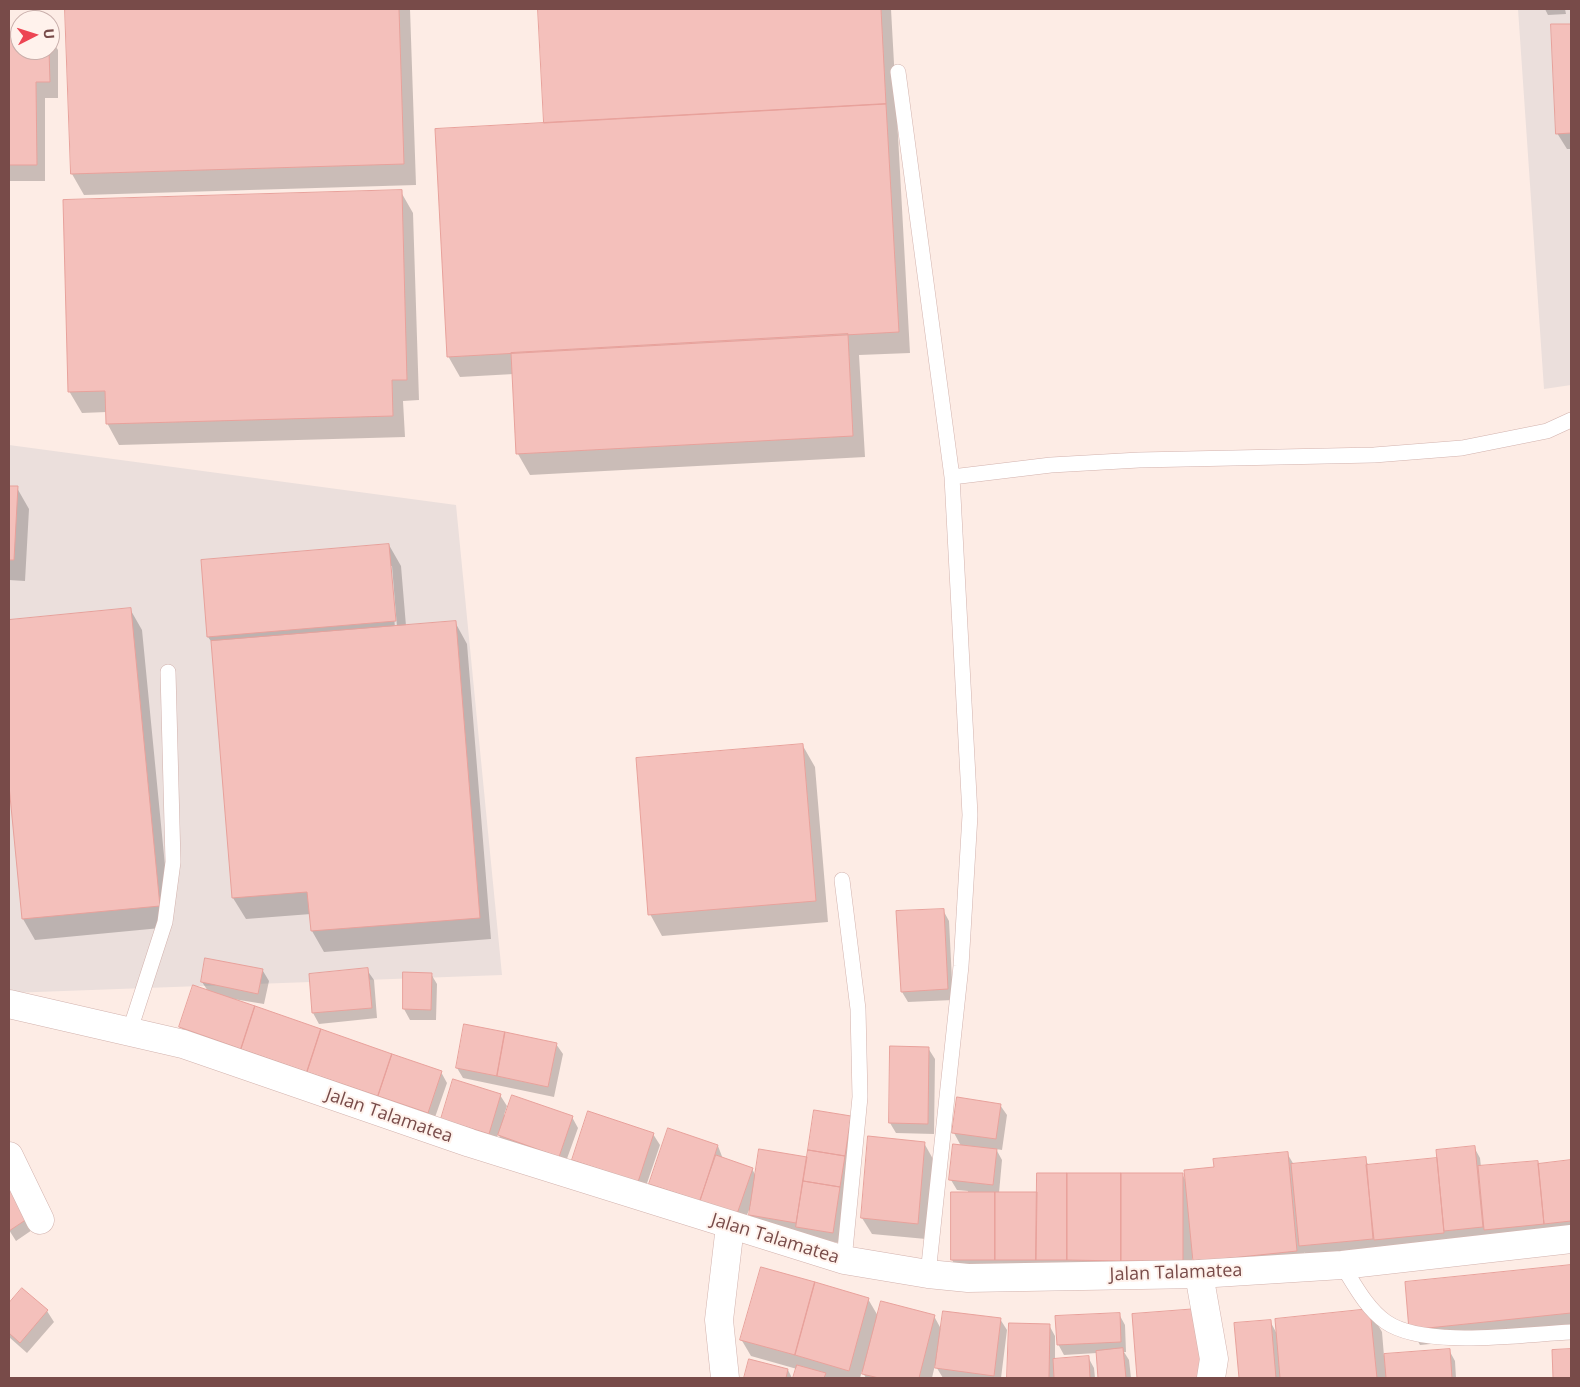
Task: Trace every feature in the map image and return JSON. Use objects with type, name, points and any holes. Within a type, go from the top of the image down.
[{"type":"street","name":"Jalan Talamatea","points":[[9,1004],[130,1030],[183,1044],[470,1143],[730,1226],[844,1260],[928,1274],[968,1278],[1199,1274],[1342,1265],[1571,1239]]},
{"type":"street","points":[[9,1156],[40,1220]]},
{"type":"street","points":[[725,1378],[719,1320],[730,1226]]},
{"type":"street","points":[[1199,1274],[1214,1359],[1211,1378]]},
{"type":"lane","points":[[898,72],[952,477],[970,815],[961,966],[928,1274]]},
{"type":"lane","points":[[952,477],[1051,465],[1139,460],[1374,455],[1462,448],[1546,432],[1571,420]]},
{"type":"lane","points":[[130,1030],[165,922],[173,862],[168,672]]},
{"type":"lane","points":[[842,880],[858,1008],[860,1097],[844,1260]]},
{"type":"lane","points":[[1342,1265],[1375,1312],[1386,1322],[1403,1331],[1438,1337],[1571,1332]]},
{"type":"shaded area","points":[[1518,9],[1571,9],[1571,385],[1544,389]]},
{"type":"shaded area","points":[[9,445],[456,505],[502,975],[9,993]]},
{"type":"building","points":[[65,9],[399,9],[404,164],[71,174]]},
{"type":"building","points":[[538,9],[881,9],[886,104],[544,123]]},
{"type":"building","points":[[1551,24],[1571,24],[1571,133],[1556,134]]},
{"type":"building","points":[[10,32],[10,60],[49,60],[50,82],[36,82],[37,165],[9,165]]},
{"type":"building","points":[[886,104],[899,332],[447,357],[435,129]]},
{"type":"building","points":[[402,190],[407,380],[392,380],[393,416],[106,424],[105,391],[68,392],[63,200]]},
{"type":"building","points":[[848,334],[853,436],[516,454],[511,353]]},
{"type":"building","points":[[9,486],[18,486],[14,560],[9,560]]},
{"type":"building","points":[[389,544],[396,621],[207,637],[201,560]]},
{"type":"building","points":[[131,608],[160,906],[22,919],[9,786],[9,620]]},
{"type":"building","points":[[456,621],[480,918],[311,931],[307,892],[232,898],[211,641]]},
{"type":"building","points":[[803,744],[816,901],[648,915],[636,758]]},
{"type":"building","points":[[944,909],[948,989],[901,992],[896,911]]},
{"type":"building","points":[[205,958],[263,969],[258,994],[201,982]]},
{"type":"building","points":[[368,968],[372,1008],[312,1013],[309,974]]},
{"type":"building","points":[[403,972],[432,973],[431,1010],[403,1009]]},
{"type":"building","points":[[193,985],[255,1006],[241,1049],[179,1027]]},
{"type":"building","points":[[255,1006],[321,1029],[307,1072],[241,1049]]},
{"type":"building","points":[[464,1024],[505,1032],[497,1076],[456,1068]]},
{"type":"building","points":[[321,1029],[392,1054],[378,1096],[307,1072]]},
{"type":"building","points":[[505,1032],[557,1043],[548,1087],[497,1076]]},
{"type":"building","points":[[890,1046],[929,1047],[928,1124],[889,1123]]},
{"type":"building","points":[[392,1054],[442,1071],[428,1113],[378,1096]]},
{"type":"building","points":[[453,1079],[501,1094],[489,1134],[441,1119]]},
{"type":"building","points":[[512,1095],[573,1116],[559,1157],[498,1135]]},
{"type":"building","points":[[957,1097],[1001,1104],[996,1139],[952,1133]]},
{"type":"building","points":[[814,1110],[851,1116],[845,1156],[808,1150]]},
{"type":"building","points":[[588,1111],[654,1133],[638,1182],[572,1160]]},
{"type":"building","points":[[668,1128],[718,1145],[700,1201],[649,1184]]},
{"type":"building","points":[[868,1136],[925,1142],[918,1224],[861,1218]]},
{"type":"building","points":[[953,1144],[997,1149],[993,1185],[949,1180]]},
{"type":"building","points":[[1475,1146],[1483,1227],[1444,1231],[1436,1150]]},
{"type":"building","points":[[759,1149],[807,1157],[796,1223],[749,1215]]},
{"type":"building","points":[[808,1150],[845,1156],[840,1187],[803,1181]]},
{"type":"building","points":[[1288,1152],[1297,1251],[1193,1262],[1184,1170],[1214,1167],[1213,1159]]},
{"type":"building","points":[[716,1155],[753,1168],[737,1214],[700,1201]]},
{"type":"building","points":[[1366,1157],[1373,1239],[1299,1246],[1291,1164]]},
{"type":"building","points":[[1437,1158],[1444,1233],[1374,1240],[1366,1165]]},
{"type":"building","points":[[1571,1160],[1571,1221],[1544,1224],[1538,1164]]},
{"type":"building","points":[[1538,1161],[1544,1224],[1484,1230],[1478,1166]]},
{"type":"building","points":[[1037,1173],[1067,1173],[1067,1260],[1036,1260]]},
{"type":"building","points":[[1067,1173],[1121,1173],[1121,1261],[1067,1260]]},
{"type":"building","points":[[1121,1173],[1183,1173],[1183,1261],[1121,1261]]},
{"type":"building","points":[[803,1181],[840,1187],[833,1233],[796,1227]]},
{"type":"building","points":[[9,1185],[30,1217],[9,1231]]},
{"type":"building","points":[[951,1192],[995,1192],[995,1260],[951,1260]]},
{"type":"building","points":[[995,1192],[1037,1192],[1036,1260],[995,1260]]},
{"type":"building","points":[[1571,1265],[1571,1313],[1409,1330],[1405,1282]]},
{"type":"building","points":[[761,1267],[815,1282],[795,1355],[740,1340]]},
{"type":"building","points":[[815,1282],[869,1298],[849,1371],[795,1355]]},
{"type":"building","points":[[22,1288],[48,1310],[20,1343],[9,1333],[9,1303]]},
{"type":"building","points":[[881,1301],[935,1315],[919,1378],[879,1378],[862,1374]]},
{"type":"building","points":[[1197,1309],[1203,1378],[1137,1378],[1132,1314]]},
{"type":"building","points":[[1370,1309],[1377,1378],[1280,1378],[1275,1319]]},
{"type":"building","points":[[943,1311],[1001,1318],[994,1376],[935,1368]]},
{"type":"building","points":[[1120,1313],[1121,1342],[1057,1345],[1055,1316]]},
{"type":"building","points":[[1271,1320],[1276,1378],[1239,1378],[1234,1323]]},
{"type":"building","points":[[1009,1323],[1050,1324],[1049,1378],[1007,1378]]},
{"type":"building","points":[[1123,1348],[1126,1378],[1098,1378],[1096,1351]]},
{"type":"building","points":[[1450,1349],[1452,1378],[1386,1378],[1384,1354]]},
{"type":"building","points":[[1571,1349],[1571,1378],[1553,1378],[1552,1350]]},
{"type":"building","points":[[1089,1356],[1090,1378],[1054,1378],[1053,1359]]},
{"type":"building","points":[[749,1359],[788,1369],[786,1378],[744,1378]]},
{"type":"building","points":[[797,1365],[826,1373],[824,1378],[793,1378]]}]
